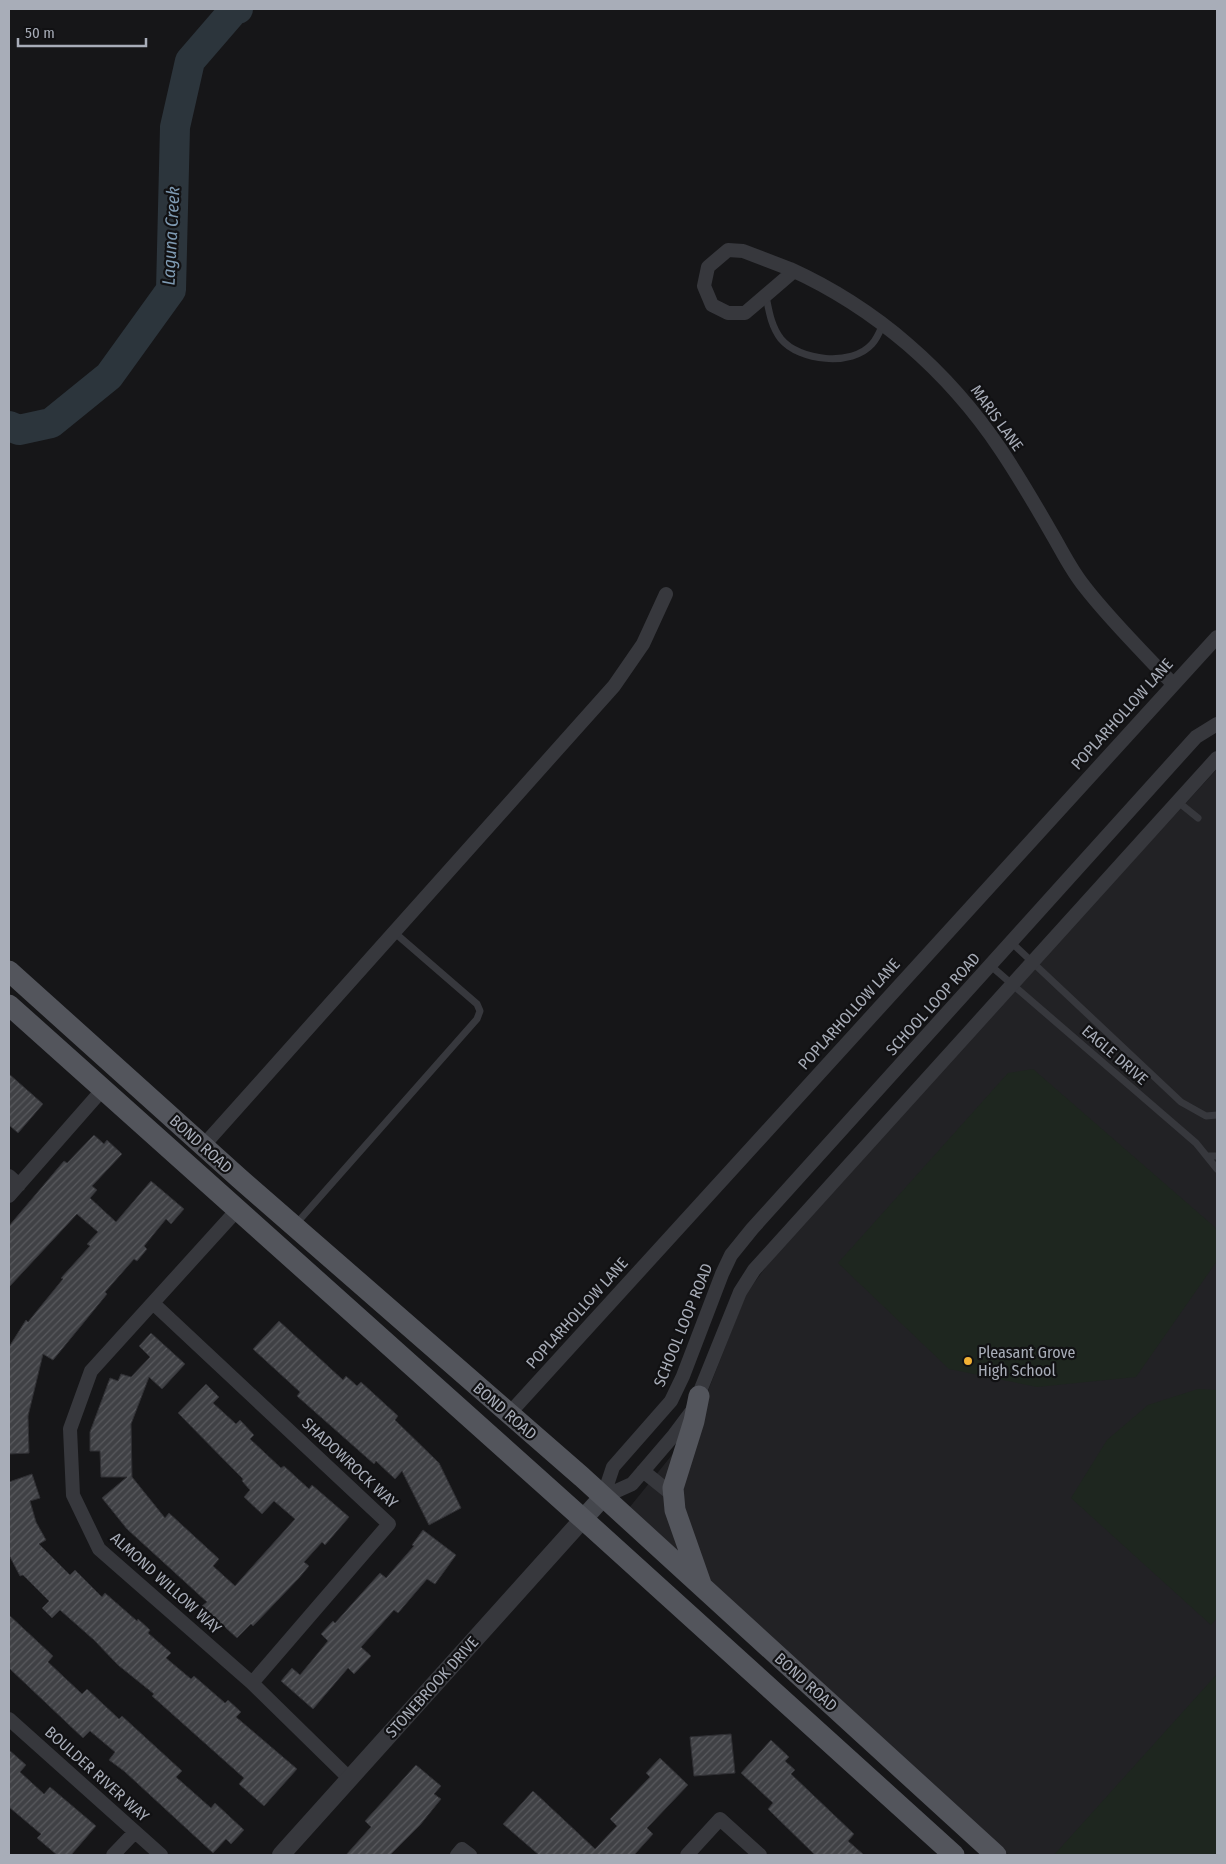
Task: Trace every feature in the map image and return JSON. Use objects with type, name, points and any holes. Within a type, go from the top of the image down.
[{"type":"main road","name":"BOND ROAD","points":[[9,971],[294,1227],[603,1497],[996,1855]]},
{"type":"main road","name":"BOND ROAD","points":[[9,1005],[583,1519],[954,1855]]},
{"type":"main road","points":[[103,1089],[117,1088],[124,1091],[218,1173],[239,1178]]},
{"type":"main road","points":[[699,1396],[694,1421],[673,1488],[675,1510],[685,1544],[703,1589]]},
{"type":"main road","points":[[583,1519],[603,1497]]},
{"type":"street","name":"MARIS LANE","points":[[766,295],[745,313],[728,313],[712,305],[704,286],[708,267],[728,250],[743,251],[794,271],[836,292],[883,324],[918,352],[970,408],[1000,450],[1084,586],[1119,627],[1174,684]]},
{"type":"street","points":[[766,295],[794,271]]},
{"type":"street","points":[[204,1146],[614,686],[643,644],[666,594]]},
{"type":"street","name":"POPLARHOLLOW LANE","points":[[508,1415],[1217,637]]},
{"type":"street","name":"SCHOOL LOOP ROAD","points":[[603,1497],[613,1467],[671,1401],[684,1376],[722,1274],[731,1255],[752,1229],[1196,737],[1217,724]]},
{"type":"street","points":[[603,1497],[632,1484],[674,1436],[699,1396],[740,1292],[754,1270],[1217,758]]},
{"type":"street","points":[[9,1196],[14,1181],[103,1089]]},
{"type":"street","name":"ALMOND WILLOW WAY","points":[[238,1209],[154,1304],[91,1371],[70,1429],[73,1495],[99,1549],[252,1683],[350,1779]]},
{"type":"street","name":"SHADOWROCK WAY","points":[[154,1304],[389,1524],[252,1683]]},
{"type":"street","points":[[643,1471],[674,1496]]},
{"type":"street","name":"STONEBROOK DRIVE","points":[[281,1855],[583,1519]]},
{"type":"street","name":"BOULDER RIVER WAY","points":[[9,1719],[161,1855]]},
{"type":"street","points":[[687,1855],[720,1819],[760,1855]]},
{"type":"street","points":[[113,1855],[135,1832]]},
{"type":"street","points":[[457,1855],[462,1849],[470,1855]]},
{"type":"lane","points":[[766,295],[773,327],[781,338],[788,346],[820,358],[848,357],[859,352],[871,345],[883,324]]},
{"type":"lane","points":[[1177,800],[1198,818]]},
{"type":"lane","points":[[294,1227],[477,1018],[480,1011],[477,1004],[395,933]]},
{"type":"lane","name":"EAGLE DRIVE","points":[[1012,943],[1181,1102],[1206,1116],[1217,1115]]},
{"type":"lane","name":"EAGLE DRIVE","points":[[991,966],[1196,1143],[1217,1168]]},
{"type":"lane","points":[[1207,1156],[1217,1156]]},
{"type":"shaded area","name":"Pleasant Grove High School","points":[[1217,769],[1217,1855],[1009,1855],[625,1513],[693,1429],[746,1294],[790,1234]]},
{"type":"shaded area","points":[[1033,1069],[1217,1229],[1217,1261],[1136,1377],[1037,1387],[949,1369],[838,1263],[1008,1073]]},
{"type":"shaded area","points":[[1198,1389],[1217,1390],[1217,1618],[1211,1625],[1071,1498],[1107,1440],[1148,1405]]},
{"type":"shaded area","points":[[1217,1674],[1217,1855],[1054,1855]]},
{"type":"building","points":[[9,1074],[43,1104],[18,1133],[9,1125]]},
{"type":"building","points":[[94,1135],[104,1144],[107,1140],[122,1154],[92,1186],[97,1190],[90,1198],[116,1222],[151,1181],[184,1209],[171,1224],[166,1219],[144,1246],[147,1249],[137,1261],[134,1259],[105,1292],[107,1294],[53,1360],[43,1354],[28,1416],[29,1453],[9,1454],[9,1347],[26,1320],[28,1322],[63,1279],[61,1278],[90,1246],[87,1244],[98,1232],[77,1214],[9,1287],[9,1226],[64,1161],[67,1163]]},
{"type":"building","points":[[279,1321],[343,1380],[346,1376],[357,1386],[361,1382],[398,1416],[395,1420],[439,1463],[461,1508],[429,1525],[402,1471],[395,1479],[376,1461],[374,1464],[297,1396],[300,1392],[253,1349]]},
{"type":"building","points":[[151,1333],[185,1364],[162,1389],[149,1377],[131,1424],[132,1477],[165,1518],[169,1513],[219,1559],[213,1566],[235,1586],[295,1519],[274,1501],[262,1514],[244,1497],[250,1490],[242,1481],[243,1479],[178,1413],[206,1384],[219,1397],[213,1403],[236,1424],[240,1420],[254,1435],[250,1439],[281,1468],[284,1466],[309,1489],[312,1485],[349,1517],[325,1545],[322,1542],[304,1562],[309,1566],[298,1579],[253,1626],[251,1624],[237,1638],[202,1606],[207,1602],[127,1529],[102,1498],[127,1477],[101,1477],[100,1451],[90,1451],[90,1432],[110,1378],[118,1381],[121,1374],[131,1377],[150,1357],[139,1346]]},
{"type":"building","points":[[32,1474],[40,1498],[30,1501],[36,1522],[46,1540],[39,1544],[70,1575],[75,1570],[102,1597],[105,1593],[137,1621],[138,1619],[150,1630],[148,1633],[171,1653],[166,1658],[191,1679],[194,1676],[225,1703],[228,1700],[241,1712],[236,1717],[297,1769],[264,1806],[239,1784],[244,1778],[152,1696],[154,1694],[118,1665],[94,1640],[60,1610],[52,1618],[42,1608],[49,1601],[23,1575],[20,1576],[9,1555],[9,1482]]},
{"type":"building","points":[[423,1530],[456,1555],[435,1584],[427,1579],[398,1613],[394,1610],[361,1647],[371,1656],[354,1674],[348,1668],[313,1709],[281,1681],[292,1668],[300,1675],[328,1641],[321,1634],[333,1621],[335,1623],[380,1573],[386,1578],[414,1546],[412,1545]]},
{"type":"building","points":[[9,1615],[53,1656],[48,1662],[82,1694],[87,1689],[119,1719],[122,1716],[182,1771],[176,1777],[211,1808],[215,1803],[244,1830],[231,1844],[226,1839],[213,1853],[124,1771],[109,1760],[115,1752],[90,1731],[83,1738],[9,1668]]},
{"type":"building","points":[[731,1734],[735,1773],[694,1776],[690,1737]]},
{"type":"building","points":[[771,1740],[789,1757],[785,1761],[795,1770],[791,1774],[854,1834],[848,1841],[864,1855],[815,1855],[768,1809],[773,1803],[741,1773]]},
{"type":"building","points":[[9,1750],[26,1765],[20,1772],[44,1794],[50,1787],[96,1826],[71,1855],[57,1855],[37,1838],[41,1834],[9,1807]]},
{"type":"building","points":[[660,1758],[688,1785],[647,1828],[653,1834],[634,1855],[539,1855],[503,1824],[533,1791],[595,1849],[617,1826],[610,1819],[650,1777],[646,1773]]},
{"type":"building","points":[[416,1765],[441,1786],[434,1794],[441,1799],[420,1825],[390,1855],[346,1855],[371,1827],[365,1821]]},
{"type":"waterway","name":"Laguna Creek","points":[[9,426],[19,430],[51,423],[109,376],[171,290],[175,127],[190,61],[234,10],[238,9]]},
{"type":"place","name":"Pleasant Grove High School","points":[[968,1361]]}]
